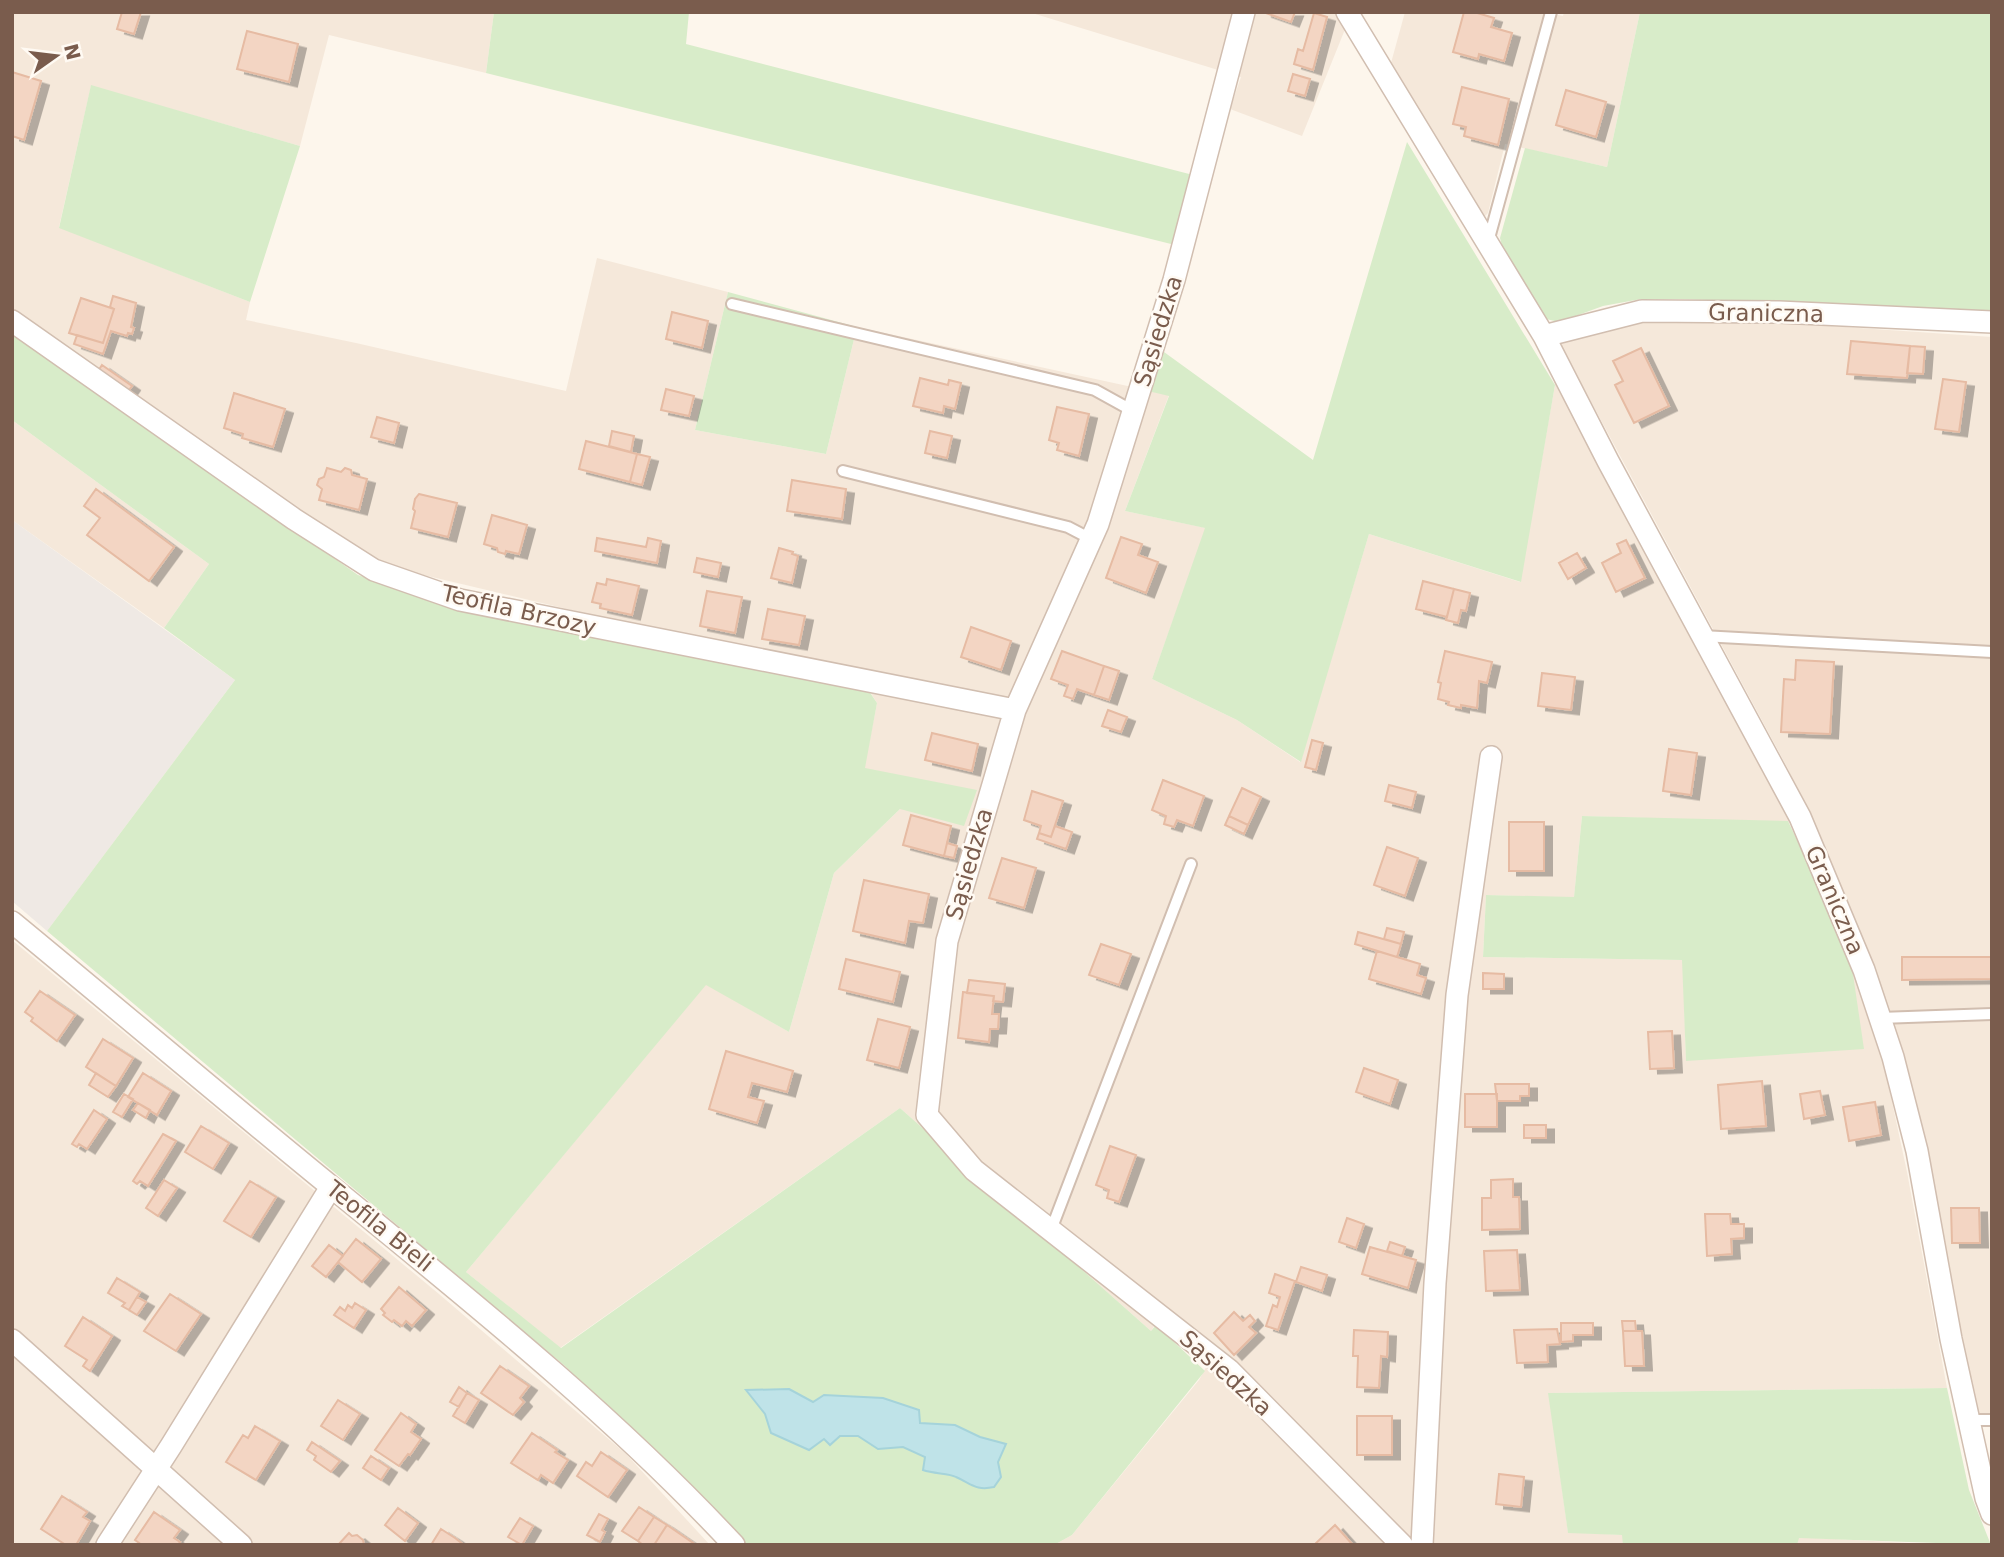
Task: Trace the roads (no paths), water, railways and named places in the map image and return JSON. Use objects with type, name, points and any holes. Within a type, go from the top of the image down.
[{"type":"street","name":"Sąsiedzka","points":[[1244,12],[1174,280],[1133,411],[1091,539],[1015,710],[947,941],[927,1115],[974,1170],[1228,1370],[1402,1545]]},
{"type":"street","name":"Graniczna","points":[[1347,12],[1544,336],[1800,817],[1864,970],[1893,1058],[1917,1151],[1951,1339],[1992,1514]]},
{"type":"street","name":"Graniczna","points":[[1544,336],[1642,311],[1779,312],[1992,322]]},
{"type":"street","name":"Teofila Brzozy","points":[[12,321],[293,519],[374,570],[460,600],[1015,710]]},
{"type":"street","points":[[1422,1545],[1435,1283],[1457,995],[1491,757]]},
{"type":"street","name":"Teofila Bieli","points":[[12,922],[572,1388],[734,1545]]},
{"type":"street","points":[[107,1545],[331,1187]]},
{"type":"street","points":[[12,1340],[241,1545]]},
{"type":"lane","points":[[1487,244],[1551,12]]},
{"type":"lane","points":[[732,304],[1095,390],[1133,411]]},
{"type":"lane","points":[[844,471],[1068,527],[1091,539]]},
{"type":"lane","points":[[1702,636],[1992,652]]},
{"type":"lane","points":[[1051,1230],[1191,864]]},
{"type":"lane","points":[[1880,1018],[1992,1014]]},
{"type":"lane","points":[[1969,1420],[1992,1420]]},
{"type":"water","points":[[789,1389],[813,1402],[824,1395],[883,1398],[919,1410],[920,1423],[955,1425],[980,1437],[1006,1444],[998,1462],[1001,1477],[994,1487],[978,1487],[953,1476],[923,1470],[925,1457],[903,1447],[878,1449],[858,1436],[840,1436],[830,1445],[824,1439],[809,1450],[771,1433],[765,1414],[746,1390]]}]
